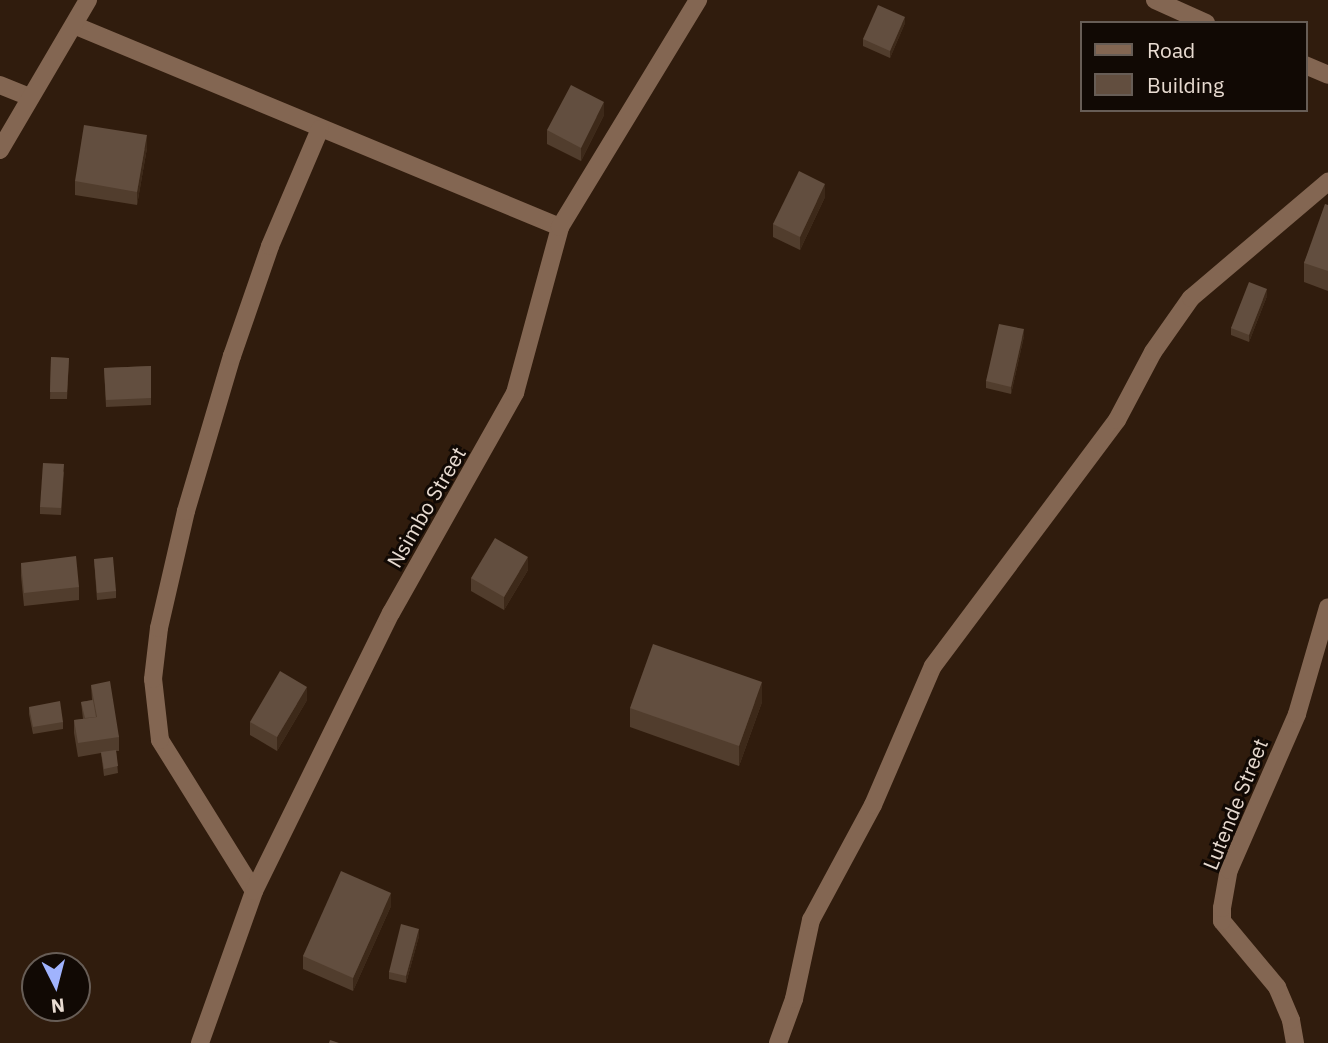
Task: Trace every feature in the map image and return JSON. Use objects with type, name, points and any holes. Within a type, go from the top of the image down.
[{"type":"street","points":[[0,150],[30,97],[76,26],[88,0]]},
{"type":"street","name":"Nsimbo Street","points":[[200,1043],[254,891],[391,613],[500,427],[515,393],[560,227],[698,0]]},
{"type":"street","points":[[1155,0],[1202,21]]},
{"type":"street","points":[[76,26],[161,57],[320,129],[427,169],[560,227]]},
{"type":"street","points":[[1307,66],[1328,75]]},
{"type":"street","points":[[0,85],[30,97]]},
{"type":"street","points":[[254,891],[160,740],[153,679],[159,628],[183,524],[232,356],[270,246],[320,129]]},
{"type":"street","points":[[778,1043],[794,999],[811,919],[873,805],[940,656],[1117,420],[1153,352],[1191,299],[1328,182]]},
{"type":"street","name":"Lutende Street","points":[[1295,1043],[1291,1020],[1277,987],[1222,921],[1222,908],[1229,870],[1297,714],[1328,607]]},
{"type":"building","points":[[878,5],[905,17],[890,51],[863,39]]},
{"type":"building","points":[[571,85],[604,102],[581,148],[547,130]]},
{"type":"building","points":[[84,125],[147,135],[137,192],[75,181]]},
{"type":"building","points":[[799,171],[825,184],[800,237],[773,224]]},
{"type":"building","points":[[1325,204],[1328,205],[1328,271],[1304,263]]},
{"type":"building","points":[[1249,282],[1267,289],[1249,335],[1231,328]]},
{"type":"building","points":[[999,324],[1024,329],[1011,387],[986,381]]},
{"type":"building","points":[[51,357],[69,358],[67,392],[50,392]]},
{"type":"building","points":[[151,366],[151,398],[106,400],[104,368]]},
{"type":"building","points":[[43,463],[64,464],[61,508],[40,507]]},
{"type":"building","points":[[495,538],[528,557],[504,597],[471,578]]},
{"type":"building","points":[[76,556],[79,587],[24,593],[21,563]]},
{"type":"building","points":[[113,557],[116,591],[97,593],[94,559]]},
{"type":"building","points":[[653,644],[762,682],[739,746],[630,708]]},
{"type":"building","points":[[280,671],[307,687],[277,737],[250,722]]},
{"type":"building","points":[[110,681],[119,737],[78,743],[74,720],[97,717],[91,685]]},
{"type":"building","points":[[93,700],[96,717],[85,718],[81,702]]},
{"type":"building","points":[[60,701],[63,722],[33,727],[29,707]]},
{"type":"building","points":[[116,750],[118,766],[104,769],[101,752]]},
{"type":"building","points":[[341,871],[391,893],[353,978],[303,956]]},
{"type":"building","points":[[401,924],[419,929],[406,976],[389,972]]}]
